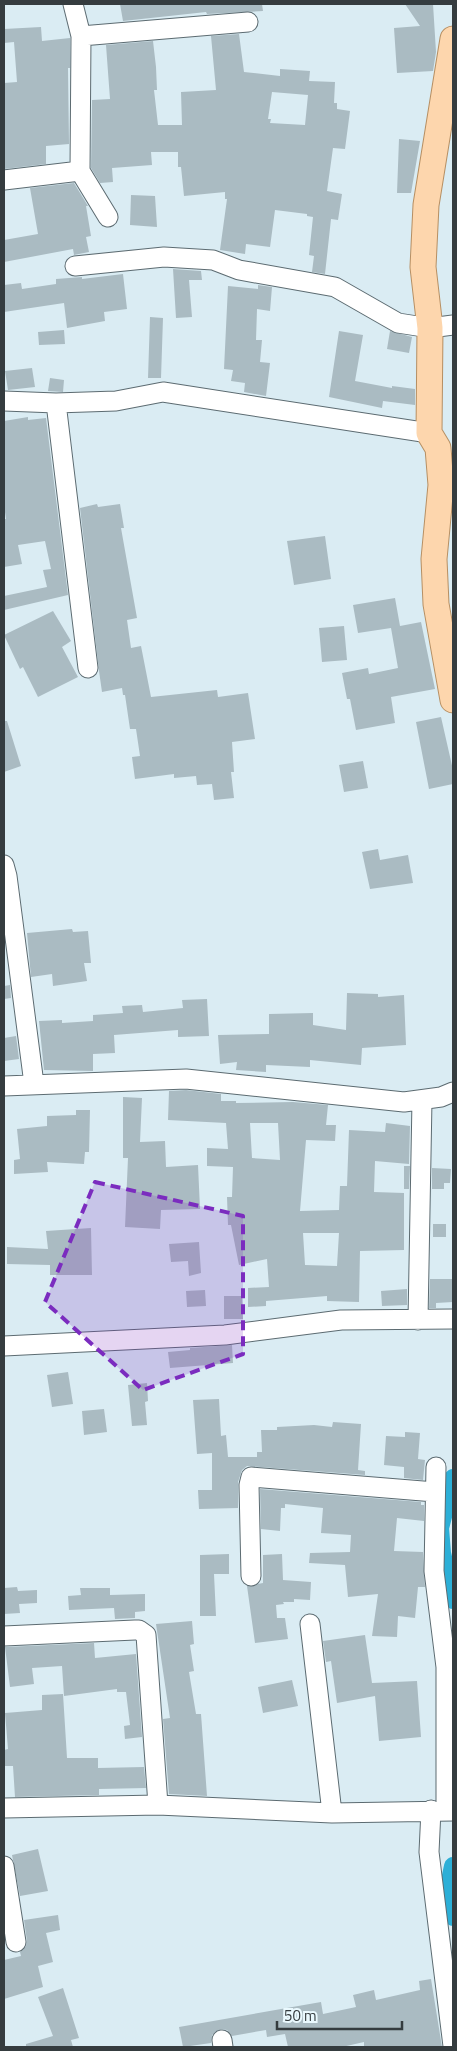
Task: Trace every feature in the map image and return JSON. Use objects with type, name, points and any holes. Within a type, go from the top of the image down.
[{"type":"main road","points":[[453,48],[436,137],[426,205],[423,267],[442,326],[443,443],[434,559],[436,604],[453,700]]},
{"type":"street","points":[[73,4],[80,36],[80,171],[108,217]]},
{"type":"street","points":[[80,36],[248,22]]},
{"type":"street","points":[[4,180],[80,171]]},
{"type":"street","points":[[75,266],[164,257],[213,260],[239,270],[335,287],[398,323],[442,326]]},
{"type":"street","points":[[4,401],[56,403],[116,401],[163,392],[443,443]]},
{"type":"street","points":[[56,403],[88,668]]},
{"type":"street","points":[[4,865],[10,938],[34,1084]]},
{"type":"street","points":[[4,1086],[186,1078],[404,1102],[441,1097],[453,1092]]},
{"type":"street","points":[[418,1320],[422,1100]]},
{"type":"street","points":[[4,1346],[225,1335],[341,1320],[453,1319]]},
{"type":"street","points":[[436,1467],[434,1571],[446,1667],[443,1810],[429,1852],[453,2046]]},
{"type":"street","points":[[251,1576],[249,1485],[251,1477],[435,1492]]},
{"type":"street","points":[[310,1624],[332,1813]]},
{"type":"street","points":[[4,1636],[135,1630],[139,1630],[146,1635],[158,1806]]},
{"type":"street","points":[[4,1808],[158,1806],[332,1813],[443,1810]]},
{"type":"street","points":[[4,1866],[16,1942]]},
{"type":"highlighted area","points":[[95,1182],[243,1216],[243,1354],[143,1390],[45,1302]]},
{"type":"building","points":[[120,4],[262,4],[263,11],[207,14],[206,12],[123,21]]},
{"type":"building","points":[[405,4],[433,4],[436,52],[433,71],[397,73],[394,28],[420,26]]},
{"type":"building","points":[[41,27],[42,41],[70,38],[70,68],[68,68],[69,144],[46,146],[46,164],[4,169],[4,83],[17,82],[14,42],[4,43],[4,29]]},
{"type":"building","points":[[239,34],[244,72],[280,76],[280,69],[310,71],[309,81],[335,82],[334,103],[337,103],[337,109],[350,111],[345,149],[333,148],[327,191],[342,194],[338,220],[331,219],[325,274],[312,272],[314,256],[309,255],[313,217],[307,216],[307,214],[275,210],[270,247],[246,244],[245,254],[220,250],[227,199],[225,199],[225,192],[184,196],[181,167],[178,167],[178,152],[151,152],[152,165],[112,168],[113,182],[100,183],[91,168],[92,100],[110,99],[106,45],[153,41],[157,90],[154,90],[158,125],[182,125],[181,92],[216,90],[211,36]],"holes":[[[272,92],[308,95],[305,125],[270,123],[271,119],[268,119]]]},
{"type":"building","points":[[399,139],[420,141],[411,193],[397,193]]},
{"type":"building","points":[[74,183],[88,206],[86,206],[91,236],[86,237],[89,252],[74,255],[73,249],[4,262],[4,240],[38,234],[30,188]]},
{"type":"building","points":[[131,195],[155,196],[157,227],[130,225]]},
{"type":"building","points":[[173,269],[201,271],[202,280],[189,280],[192,317],[176,318]]},
{"type":"building","points":[[123,274],[127,309],[104,312],[105,321],[67,328],[64,303],[4,312],[4,285],[21,283],[22,289],[56,284],[56,279],[82,277],[82,279]]},
{"type":"building","points":[[258,285],[272,287],[270,311],[257,309],[256,340],[262,340],[260,362],[270,363],[266,396],[244,392],[245,383],[231,381],[233,370],[224,369],[228,286],[258,289]]},
{"type":"building","points":[[150,317],[163,318],[161,378],[148,378]]},
{"type":"building","points":[[64,330],[65,344],[39,345],[38,332]]},
{"type":"building","points":[[339,331],[363,335],[355,381],[392,388],[392,386],[415,389],[415,405],[383,401],[382,408],[329,397]]},
{"type":"building","points":[[390,331],[412,337],[409,353],[387,349]]},
{"type":"building","points":[[32,368],[35,387],[8,390],[5,371]]},
{"type":"building","points":[[50,378],[64,380],[63,392],[48,391]]},
{"type":"building","points":[[28,417],[28,420],[46,418],[68,595],[4,610],[4,596],[47,587],[43,570],[51,569],[45,541],[18,545],[22,564],[4,567],[4,519],[6,519],[4,505],[4,421]]},
{"type":"building","points":[[97,504],[98,507],[120,504],[124,528],[121,528],[137,618],[127,620],[131,648],[141,646],[151,697],[217,690],[218,697],[248,693],[255,739],[232,742],[234,772],[231,772],[234,798],[214,800],[212,784],[197,785],[196,776],[174,778],[174,774],[135,779],[132,757],[140,756],[136,729],[130,729],[125,695],[123,695],[122,688],[102,692],[99,671],[80,508]]},
{"type":"building","points":[[325,536],[331,579],[294,585],[287,541]]},
{"type":"building","points":[[395,598],[400,626],[421,622],[435,689],[391,697],[395,723],[356,730],[350,699],[347,699],[342,673],[368,668],[369,674],[398,668],[391,628],[358,633],[353,605]]},
{"type":"building","points":[[53,611],[71,641],[62,647],[78,677],[38,697],[23,667],[20,669],[4,635]]},
{"type":"building","points":[[344,626],[347,660],[322,662],[319,628]]},
{"type":"building","points":[[441,717],[453,770],[453,784],[429,789],[416,722]]},
{"type":"building","points":[[4,721],[7,721],[21,766],[4,772]]},
{"type":"building","points":[[363,761],[368,788],[344,792],[339,765]]},
{"type":"building","points":[[378,849],[380,860],[408,855],[413,883],[370,889],[362,852]]},
{"type":"building","points":[[72,929],[73,932],[88,931],[91,963],[84,963],[87,981],[53,986],[52,974],[31,977],[27,933]]},
{"type":"building","points":[[10,985],[11,998],[4,999],[4,986]]},
{"type":"building","points":[[347,993],[378,994],[378,997],[404,995],[406,1045],[362,1048],[361,1065],[310,1060],[310,1067],[266,1065],[266,1072],[236,1070],[237,1062],[220,1064],[218,1035],[269,1034],[269,1014],[313,1013],[313,1025],[346,1030]]},
{"type":"building","points":[[207,999],[209,1036],[178,1037],[178,1030],[114,1035],[115,1053],[93,1054],[93,1071],[44,1070],[39,1021],[62,1020],[62,1023],[93,1021],[93,1015],[123,1013],[122,1006],[142,1005],[143,1012],[183,1008],[182,1000]]},
{"type":"building","points":[[16,1036],[19,1059],[4,1061],[4,1038]]},
{"type":"building","points":[[186,1090],[221,1094],[221,1101],[236,1101],[236,1103],[293,1102],[328,1105],[326,1125],[336,1125],[335,1141],[306,1140],[300,1211],[339,1210],[340,1186],[347,1186],[349,1130],[385,1132],[386,1123],[410,1126],[409,1164],[375,1161],[374,1192],[404,1193],[404,1250],[360,1251],[359,1302],[327,1301],[327,1296],[266,1301],[266,1306],[248,1307],[248,1288],[269,1287],[267,1259],[239,1265],[231,1225],[228,1225],[227,1197],[232,1197],[233,1167],[207,1166],[207,1148],[228,1149],[226,1123],[168,1120],[169,1091]],"holes":[[[250,1123],[278,1123],[280,1160],[252,1158]],[[303,1233],[339,1233],[337,1266],[305,1265]]]},
{"type":"building","points":[[123,1097],[142,1098],[140,1142],[165,1141],[166,1167],[198,1165],[200,1209],[161,1210],[160,1229],[125,1227],[128,1158],[123,1158]]},
{"type":"building","points":[[76,1110],[90,1110],[89,1152],[85,1152],[84,1164],[47,1162],[48,1172],[14,1174],[14,1160],[20,1159],[17,1129],[47,1126],[47,1116],[76,1115]]},
{"type":"building","points":[[404,1166],[410,1166],[409,1189],[404,1189]]},
{"type":"building","points":[[432,1168],[451,1169],[450,1183],[444,1183],[444,1189],[432,1189]]},
{"type":"building","points":[[433,1224],[446,1224],[446,1237],[433,1237]]},
{"type":"building","points":[[91,1228],[92,1275],[50,1275],[50,1265],[7,1264],[7,1247],[48,1249],[46,1231]]},
{"type":"building","points":[[199,1242],[201,1273],[189,1276],[188,1261],[171,1262],[169,1244]]},
{"type":"building","points":[[430,1279],[453,1279],[453,1302],[436,1303],[436,1308],[429,1308]]},
{"type":"building","points":[[407,1289],[407,1305],[382,1306],[381,1291]]},
{"type":"building","points":[[205,1290],[206,1306],[187,1307],[186,1291]]},
{"type":"building","points":[[224,1296],[242,1296],[243,1319],[224,1319]]},
{"type":"building","points":[[232,1345],[233,1363],[170,1368],[168,1352],[190,1350],[190,1348]]},
{"type":"building","points":[[68,1372],[73,1404],[52,1407],[47,1375]]},
{"type":"building","points":[[147,1383],[148,1401],[145,1402],[147,1425],[132,1426],[128,1385]]},
{"type":"building","points":[[219,1399],[221,1436],[226,1435],[228,1457],[257,1457],[257,1452],[262,1452],[261,1430],[277,1430],[277,1427],[314,1425],[332,1427],[333,1422],[361,1424],[358,1470],[365,1471],[365,1475],[247,1466],[242,1470],[238,1482],[238,1508],[199,1509],[198,1490],[212,1490],[212,1453],[197,1454],[193,1400]]},
{"type":"building","points":[[104,1409],[107,1432],[84,1435],[82,1411]]},
{"type":"building","points":[[405,1432],[420,1433],[418,1459],[425,1460],[423,1480],[404,1478],[404,1467],[384,1465],[386,1436],[405,1437]]},
{"type":"building","points":[[260,1489],[421,1502],[421,1505],[424,1505],[424,1521],[397,1518],[394,1551],[423,1552],[425,1587],[418,1587],[415,1618],[398,1616],[397,1637],[372,1636],[378,1594],[348,1597],[345,1565],[309,1563],[310,1553],[350,1552],[351,1535],[321,1533],[323,1508],[285,1504],[285,1508],[281,1508],[280,1531],[261,1529]]},
{"type":"building","points":[[229,1554],[229,1574],[214,1574],[216,1616],[200,1616],[200,1555]]},
{"type":"building","points":[[282,1554],[283,1580],[311,1582],[310,1600],[294,1599],[294,1602],[283,1602],[284,1604],[276,1605],[277,1618],[285,1618],[288,1639],[255,1643],[247,1586],[263,1583],[263,1555]]},
{"type":"building","points":[[17,1587],[18,1591],[37,1590],[37,1603],[19,1604],[20,1613],[4,1614],[4,1588]]},
{"type":"building","points":[[80,1588],[110,1588],[110,1595],[145,1594],[145,1611],[135,1612],[135,1618],[115,1619],[114,1608],[69,1610],[68,1596],[81,1595]]},
{"type":"building","points":[[192,1621],[194,1644],[190,1645],[194,1671],[189,1672],[196,1714],[201,1714],[207,1796],[169,1794],[163,1719],[170,1718],[156,1624]]},
{"type":"building","points":[[365,1635],[372,1683],[417,1681],[421,1737],[379,1741],[375,1696],[337,1703],[331,1661],[326,1662],[323,1641]]},
{"type":"building","points":[[94,1643],[95,1658],[136,1654],[142,1737],[125,1739],[124,1726],[130,1725],[126,1692],[117,1692],[117,1689],[64,1696],[62,1666],[32,1668],[34,1684],[10,1687],[5,1647]]},
{"type":"building","points":[[292,1680],[298,1706],[263,1713],[258,1687]]},
{"type":"building","points":[[63,1694],[67,1758],[98,1758],[98,1768],[144,1767],[146,1788],[99,1789],[99,1795],[15,1797],[13,1766],[4,1766],[4,1750],[8,1749],[5,1713],[42,1710],[42,1695]]},
{"type":"building","points":[[38,1849],[48,1891],[20,1896],[12,1855]]},
{"type":"building","points":[[58,1915],[60,1930],[46,1933],[53,1962],[38,1966],[43,1987],[4,1999],[4,1960],[21,1956],[20,1952],[26,1946],[24,1920]]},
{"type":"building","points":[[431,1979],[442,2047],[364,2047],[364,2042],[342,2047],[288,2047],[285,2034],[267,2037],[266,2030],[232,2036],[227,2030],[221,2029],[212,2035],[211,2043],[183,2047],[179,2027],[321,2002],[323,2014],[356,2007],[353,1995],[374,1990],[376,2000],[420,1990],[419,1981]]},
{"type":"building","points":[[63,1988],[79,2038],[71,2040],[73,2047],[26,2047],[26,2044],[53,2036],[38,1997]]},
{"type":"waterway","points":[[453,1478],[440,1528],[442,1553],[453,1600]]},
{"type":"waterway","points":[[453,1866],[449,1885],[453,1917]]}]
